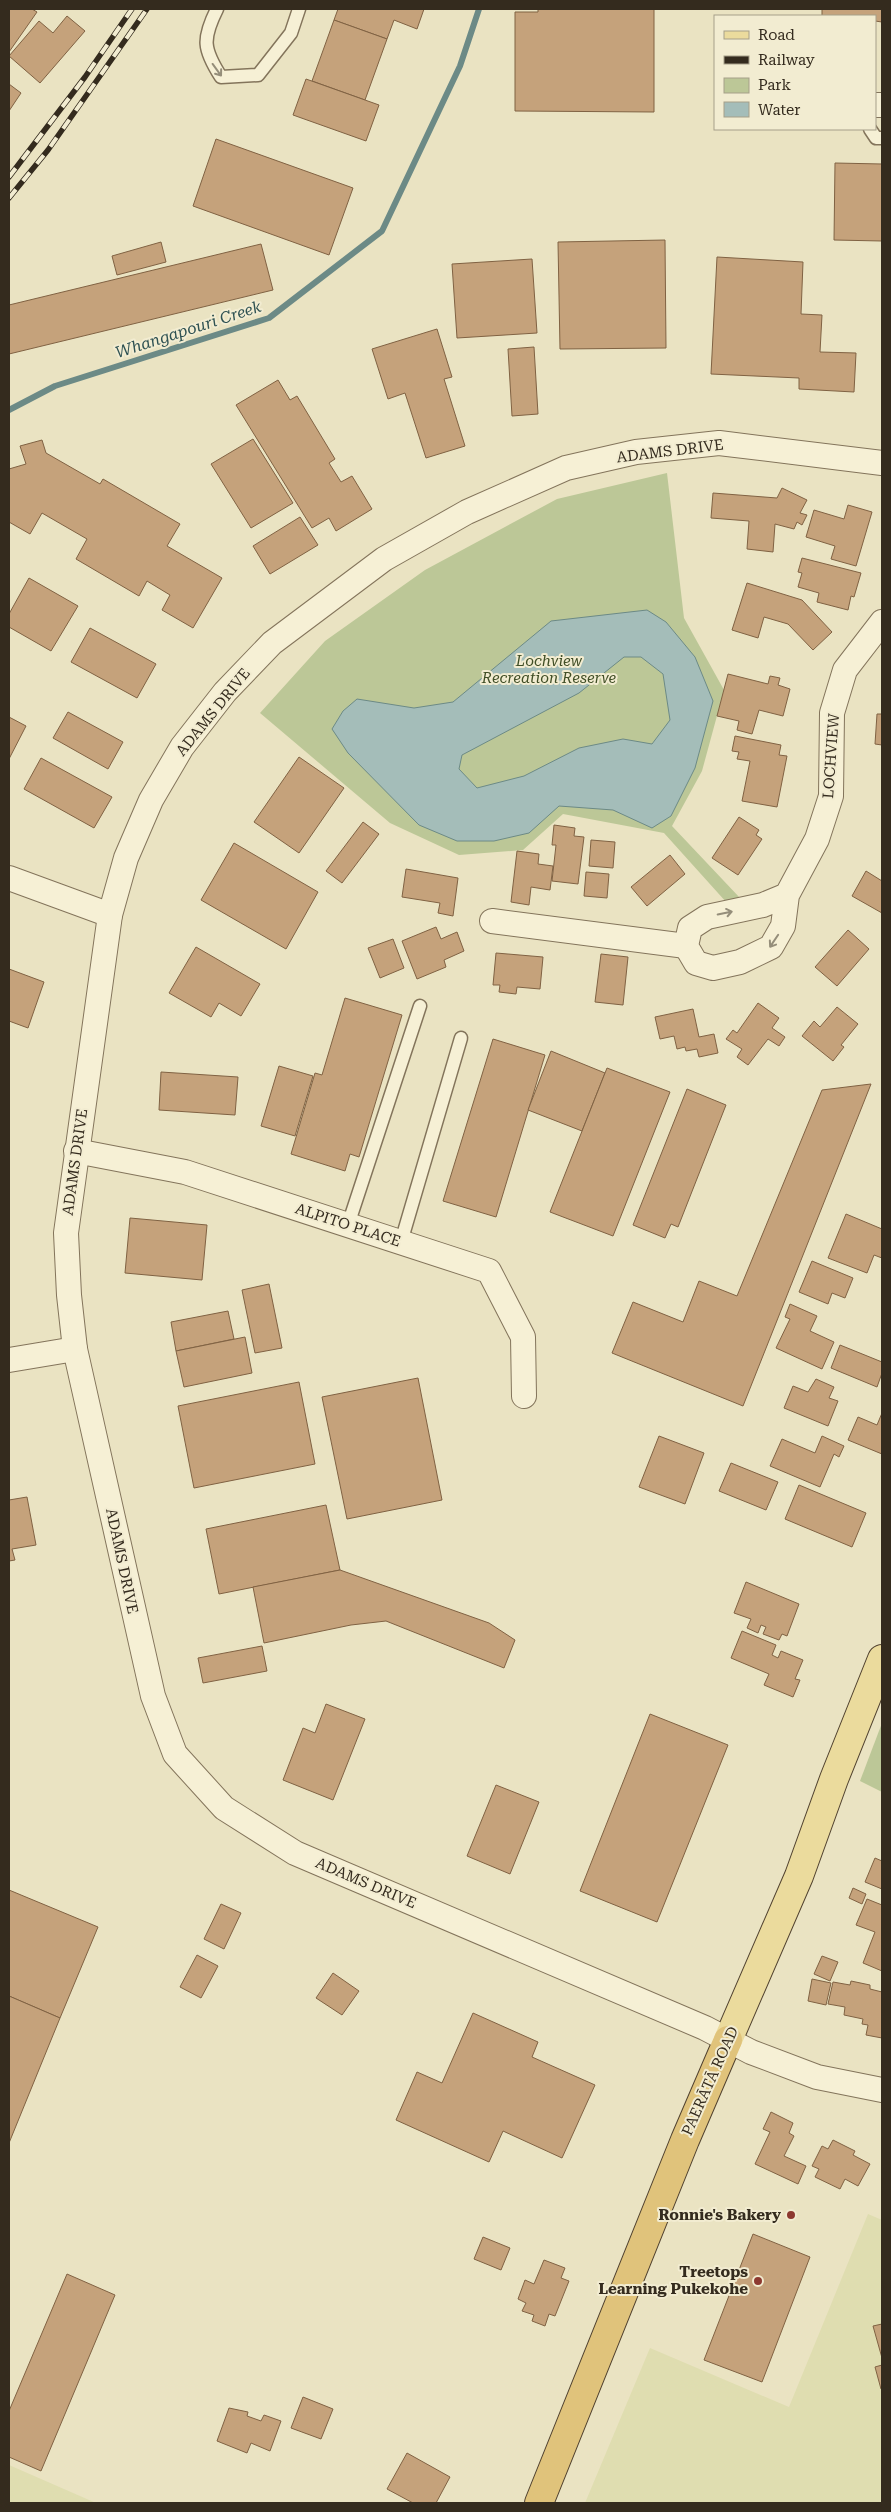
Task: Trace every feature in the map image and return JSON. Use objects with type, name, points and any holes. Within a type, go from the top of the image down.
[{"type":"highway","name":"PAERĀTĀ ROAD","points":[[539,2503],[685,2140],[728,2040]]},
{"type":"main road","name":"PAERĀTĀ ROAD","points":[[728,2040],[799,1876],[834,1779],[882,1659]]},
{"type":"street","name":"ADAMS DRIVE","points":[[882,463],[719,443],[636,452],[566,468],[467,512],[384,559],[272,643],[225,692],[182,747],[151,800],[126,858],[110,915],[66,1233],[69,1295],[76,1349],[153,1696],[175,1754],[224,1808],[296,1853],[705,2028],[751,2052],[817,2077],[882,2090]]},
{"type":"street","name":"LOCHVIEW","points":[[686,946],[696,963],[713,968],[740,962],[771,947],[783,926],[787,895],[817,839],[831,796],[832,713],[845,670],[882,622]]},
{"type":"street","points":[[9,878],[110,915]]},
{"type":"street","points":[[492,921],[686,946],[690,928],[707,917],[763,905],[787,895]]},
{"type":"street","name":"ALPITO PLACE","points":[[76,1151],[184,1172],[489,1271],[523,1337],[524,1396]]},
{"type":"street","points":[[9,1360],[76,1349]]},
{"type":"lane","points":[[217,9],[207,30],[208,57],[221,77],[258,75],[290,33],[299,9]]},
{"type":"lane","points":[[871,130],[876,138],[882,138]]},
{"type":"lane","points":[[348,1225],[420,1006]]},
{"type":"lane","points":[[402,1242],[461,1038]]},
{"type":"shaded area","points":[[868,2214],[882,2220],[882,2503],[585,2503],[650,2348],[789,2407]]},
{"type":"shaded area","points":[[9,2465],[96,2503],[9,2503]]},
{"type":"green space","name":"Lochview Recreation Reserve","points":[[667,473],[684,618],[724,690],[702,771],[672,826],[740,898],[727,903],[664,833],[563,814],[523,850],[459,855],[390,823],[260,713],[325,641],[425,570],[557,499]]},
{"type":"green space","points":[[882,1723],[882,1792],[860,1781]]},
{"type":"water","points":[[647,610],[666,622],[695,657],[713,701],[695,768],[671,816],[652,828],[613,810],[559,806],[529,833],[494,841],[457,841],[419,825],[348,753],[332,729],[343,711],[357,699],[414,708],[453,702],[551,621]],"holes":[[[624,657],[641,657],[663,674],[670,720],[652,744],[623,739],[579,748],[524,776],[477,788],[459,769],[462,755],[579,693]]]},
{"type":"building","points":[[9,9],[32,9],[37,12],[9,52]]},
{"type":"building","points":[[338,9],[424,9],[417,29],[394,20],[387,39],[334,20]]},
{"type":"building","points":[[538,9],[654,9],[654,112],[515,111],[515,12],[538,12]]},
{"type":"building","points":[[822,9],[882,9],[882,22],[876,21],[876,15],[822,15]]},
{"type":"building","points":[[67,16],[85,31],[40,83],[9,56],[39,21],[53,33]]},
{"type":"building","points":[[334,20],[387,39],[365,100],[312,81]]},
{"type":"building","points":[[306,79],[379,105],[366,141],[293,115]]},
{"type":"building","points":[[9,84],[21,93],[9,111]]},
{"type":"building","points":[[216,139],[353,188],[329,255],[193,206]]},
{"type":"building","points":[[835,163],[882,164],[882,241],[834,240]]},
{"type":"building","points":[[665,240],[666,348],[560,349],[558,242]]},
{"type":"building","points":[[161,242],[166,262],[117,275],[112,256]]},
{"type":"building","points":[[261,244],[273,290],[9,354],[9,305]]},
{"type":"building","points":[[717,257],[803,262],[801,314],[822,315],[820,352],[856,353],[854,392],[799,389],[799,378],[711,374]]},
{"type":"building","points":[[532,259],[537,333],[457,338],[452,264]]},
{"type":"building","points":[[437,329],[452,377],[444,379],[465,446],[426,458],[405,393],[388,399],[372,349]]},
{"type":"building","points":[[534,347],[538,414],[512,416],[508,349]]},
{"type":"building","points":[[278,380],[290,400],[297,396],[335,459],[329,463],[341,482],[352,476],[372,509],[336,531],[329,518],[312,528],[236,405]]},
{"type":"building","points":[[253,439],[293,503],[251,528],[211,464]]},
{"type":"building","points":[[42,440],[46,453],[100,484],[103,479],[180,524],[167,546],[222,578],[193,628],[162,610],[170,595],[147,581],[139,596],[76,559],[87,539],[42,513],[30,534],[9,522],[9,469],[26,464],[20,446]]},
{"type":"building","points":[[782,488],[807,500],[800,513],[807,515],[802,525],[797,522],[794,529],[775,524],[773,552],[747,549],[749,521],[711,518],[713,493],[777,498]]},
{"type":"building","points":[[848,505],[872,512],[856,566],[831,559],[835,546],[806,537],[814,510],[844,519]]},
{"type":"building","points":[[300,517],[318,545],[270,574],[253,546]]},
{"type":"building","points":[[802,558],[861,573],[854,597],[851,596],[848,610],[817,602],[819,593],[798,587],[802,573],[798,572]]},
{"type":"building","points":[[29,578],[78,606],[51,651],[9,627],[9,614]]},
{"type":"building","points":[[747,583],[802,600],[832,632],[813,650],[788,624],[764,617],[758,638],[732,630]]},
{"type":"building","points":[[90,628],[156,664],[137,698],[71,662]]},
{"type":"building","points":[[728,674],[768,684],[770,676],[780,678],[778,685],[790,689],[783,716],[759,710],[752,734],[737,730],[739,721],[717,716]]},
{"type":"building","points":[[68,712],[123,742],[108,769],[53,738]]},
{"type":"building","points":[[877,714],[882,714],[882,745],[875,744]]},
{"type":"building","points":[[9,717],[26,726],[9,759]]},
{"type":"building","points":[[735,736],[781,745],[779,755],[787,756],[777,807],[742,801],[750,761],[737,759],[739,752],[732,751]]},
{"type":"building","points":[[299,757],[344,788],[299,853],[254,822]]},
{"type":"building","points":[[41,758],[112,797],[94,828],[24,789]]},
{"type":"building","points":[[739,817],[759,830],[756,835],[762,839],[738,875],[712,858]]},
{"type":"building","points":[[363,822],[379,834],[342,883],[326,871]]},
{"type":"building","points":[[554,825],[575,828],[574,836],[584,837],[578,884],[552,881],[556,845],[552,845]]},
{"type":"building","points":[[591,840],[615,842],[613,868],[589,866]]},
{"type":"building","points":[[234,843],[318,892],[286,949],[201,900]]},
{"type":"building","points":[[517,851],[539,854],[538,864],[553,866],[550,890],[531,887],[529,905],[511,902]]},
{"type":"building","points":[[670,855],[685,874],[647,906],[631,887]]},
{"type":"building","points":[[406,869],[458,878],[453,916],[438,913],[440,903],[402,897]]},
{"type":"building","points":[[866,871],[882,881],[882,913],[852,896]]},
{"type":"building","points":[[586,872],[609,874],[607,898],[584,896]]},
{"type":"building","points":[[436,927],[441,939],[457,932],[464,951],[444,960],[446,967],[417,979],[402,941]]},
{"type":"building","points":[[848,930],[869,949],[837,986],[815,967]]},
{"type":"building","points":[[393,939],[404,968],[380,978],[368,948]]},
{"type":"building","points":[[196,947],[260,984],[241,1016],[219,1003],[211,1017],[169,993]]},
{"type":"building","points":[[496,953],[543,957],[540,989],[517,987],[516,994],[499,992],[500,985],[493,985]]},
{"type":"building","points":[[601,954],[628,957],[623,1005],[595,1002]]},
{"type":"building","points":[[9,969],[44,982],[28,1028],[9,1021]]},
{"type":"building","points":[[345,998],[402,1015],[359,1157],[350,1154],[345,1171],[291,1154],[315,1073],[322,1075]]},
{"type":"building","points":[[758,1003],[779,1018],[772,1028],[785,1037],[779,1046],[768,1039],[748,1065],[737,1057],[742,1049],[726,1039],[733,1030],[737,1033]]},
{"type":"building","points":[[837,1007],[858,1024],[841,1045],[844,1047],[833,1061],[802,1036],[814,1021],[820,1027]]},
{"type":"building","points":[[693,1009],[699,1037],[714,1034],[718,1053],[699,1057],[697,1049],[686,1051],[685,1047],[677,1049],[674,1036],[660,1039],[655,1017]]},
{"type":"building","points":[[493,1039],[545,1055],[496,1217],[443,1201]]},
{"type":"building","points":[[551,1051],[605,1073],[582,1131],[528,1110]]},
{"type":"building","points":[[279,1066],[313,1076],[295,1136],[261,1126]]},
{"type":"building","points":[[607,1068],[670,1092],[613,1236],[550,1212]]},
{"type":"building","points":[[161,1072],[238,1077],[235,1115],[159,1110]]},
{"type":"building","points":[[871,1084],[743,1406],[612,1353],[633,1302],[683,1322],[699,1281],[737,1296],[822,1090]]},
{"type":"building","points":[[687,1089],[726,1105],[678,1227],[671,1224],[665,1238],[633,1225]]},
{"type":"building","points":[[846,1214],[882,1229],[882,1258],[874,1255],[867,1273],[828,1258]]},
{"type":"building","points":[[130,1218],[207,1225],[202,1280],[125,1273]]},
{"type":"building","points":[[812,1261],[853,1278],[845,1298],[832,1293],[828,1304],[799,1292]]},
{"type":"building","points":[[269,1284],[282,1348],[255,1353],[242,1290]]},
{"type":"building","points":[[790,1304],[817,1316],[810,1331],[834,1342],[822,1369],[776,1348],[790,1319],[785,1317]]},
{"type":"building","points":[[228,1311],[234,1339],[176,1351],[171,1322]]},
{"type":"building","points":[[245,1337],[252,1373],[184,1387],[176,1351]]},
{"type":"building","points":[[840,1345],[882,1362],[882,1373],[877,1387],[831,1368]]},
{"type":"building","points":[[418,1378],[442,1500],[347,1519],[322,1397]]},
{"type":"building","points":[[816,1379],[834,1387],[829,1398],[838,1401],[828,1426],[784,1408],[793,1386],[808,1392]]},
{"type":"building","points":[[299,1382],[315,1464],[194,1488],[178,1406]]},
{"type":"building","points":[[882,1413],[882,1454],[848,1440],[858,1417],[877,1425]]},
{"type":"building","points":[[659,1436],[704,1453],[685,1504],[639,1487]]},
{"type":"building","points":[[822,1436],[844,1446],[839,1457],[834,1454],[820,1487],[770,1466],[782,1439],[815,1453]]},
{"type":"building","points":[[731,1463],[778,1482],[766,1510],[719,1491]]},
{"type":"building","points":[[799,1485],[866,1513],[852,1547],[785,1519]]},
{"type":"building","points":[[27,1497],[36,1545],[12,1549],[15,1560],[9,1561],[9,1500]]},
{"type":"building","points":[[326,1505],[340,1570],[219,1594],[206,1529]]},
{"type":"building","points":[[340,1570],[489,1623],[515,1640],[504,1668],[386,1621],[351,1625],[264,1643],[253,1587]]},
{"type":"building","points":[[746,1582],[799,1604],[787,1636],[782,1634],[779,1640],[763,1634],[766,1627],[761,1625],[758,1633],[747,1628],[751,1619],[734,1613]]},
{"type":"building","points":[[742,1631],[776,1645],[772,1655],[778,1658],[781,1651],[803,1660],[795,1679],[800,1680],[793,1697],[764,1685],[769,1674],[731,1658]]},
{"type":"building","points":[[262,1646],[267,1671],[203,1683],[198,1658]]},
{"type":"building","points":[[326,1704],[365,1719],[333,1800],[283,1780],[303,1728],[315,1733]]},
{"type":"building","points":[[650,1714],[728,1745],[657,1922],[580,1891]]},
{"type":"building","points":[[496,1785],[539,1802],[510,1874],[467,1856]]},
{"type":"building","points":[[875,1858],[882,1861],[882,1889],[865,1882]]},
{"type":"building","points":[[853,1888],[866,1894],[862,1904],[849,1898]]},
{"type":"building","points":[[9,1890],[98,1927],[60,2018],[9,1996]]},
{"type":"building","points":[[867,1899],[882,1905],[882,1971],[863,1963],[875,1932],[856,1925]]},
{"type":"building","points":[[221,1904],[241,1913],[224,1949],[204,1939]]},
{"type":"building","points":[[197,1955],[218,1966],[201,1998],[180,1987]]},
{"type":"building","points":[[822,1956],[838,1962],[830,1981],[814,1974]]},
{"type":"building","points":[[333,1973],[359,1991],[342,2015],[316,1998]]},
{"type":"building","points":[[812,1979],[831,1983],[826,2005],[808,2001]]},
{"type":"building","points":[[851,1981],[870,1985],[870,1989],[882,1992],[882,2038],[866,2035],[868,2025],[862,2024],[863,2019],[844,2015],[845,2007],[828,2004],[833,1982],[850,1985]]},
{"type":"building","points":[[9,1996],[60,2018],[9,2143]]},
{"type":"building","points":[[473,2013],[538,2042],[532,2057],[595,2085],[562,2158],[503,2131],[489,2162],[396,2120],[417,2072],[442,2083]]},
{"type":"building","points":[[771,2112],[793,2123],[789,2133],[794,2136],[784,2156],[806,2166],[798,2184],[755,2164],[770,2132],[763,2129]]},
{"type":"building","points":[[833,2140],[855,2151],[853,2155],[870,2164],[858,2186],[845,2179],[840,2189],[815,2177],[819,2169],[812,2166],[822,2146],[828,2149]]},
{"type":"building","points":[[753,2234],[810,2257],[762,2382],[704,2360]]},
{"type":"building","points":[[483,2237],[510,2248],[501,2270],[474,2259]]},
{"type":"building","points":[[544,2260],[565,2268],[561,2278],[569,2281],[555,2316],[549,2314],[545,2326],[532,2321],[534,2315],[522,2311],[526,2303],[518,2299],[525,2280],[534,2284]]},
{"type":"building","points":[[67,2274],[115,2295],[41,2471],[9,2457],[9,2411]]},
{"type":"building","points":[[882,2324],[882,2358],[873,2326]]},
{"type":"building","points":[[882,2365],[882,2388],[881,2389],[875,2367]]},
{"type":"building","points":[[303,2397],[333,2409],[321,2439],[291,2428]]},
{"type":"building","points":[[229,2408],[248,2412],[247,2416],[261,2421],[264,2415],[281,2421],[270,2451],[251,2443],[247,2453],[217,2441]]},
{"type":"building","points":[[407,2453],[450,2477],[436,2503],[413,2503],[387,2489]]},
{"type":"waterway","name":"Whangapouri Creek","points":[[9,410],[55,386],[269,318],[382,231],[460,66],[479,9]]},
{"type":"railway","points":[[9,177],[85,77],[132,9]]},
{"type":"railway","points":[[9,198],[48,150],[147,9]]},
{"type":"place","name":"Ronnie's Bakery","points":[[791,2215]]},
{"type":"place","name":"Treetops Learning Pukekohe","points":[[758,2281]]}]
